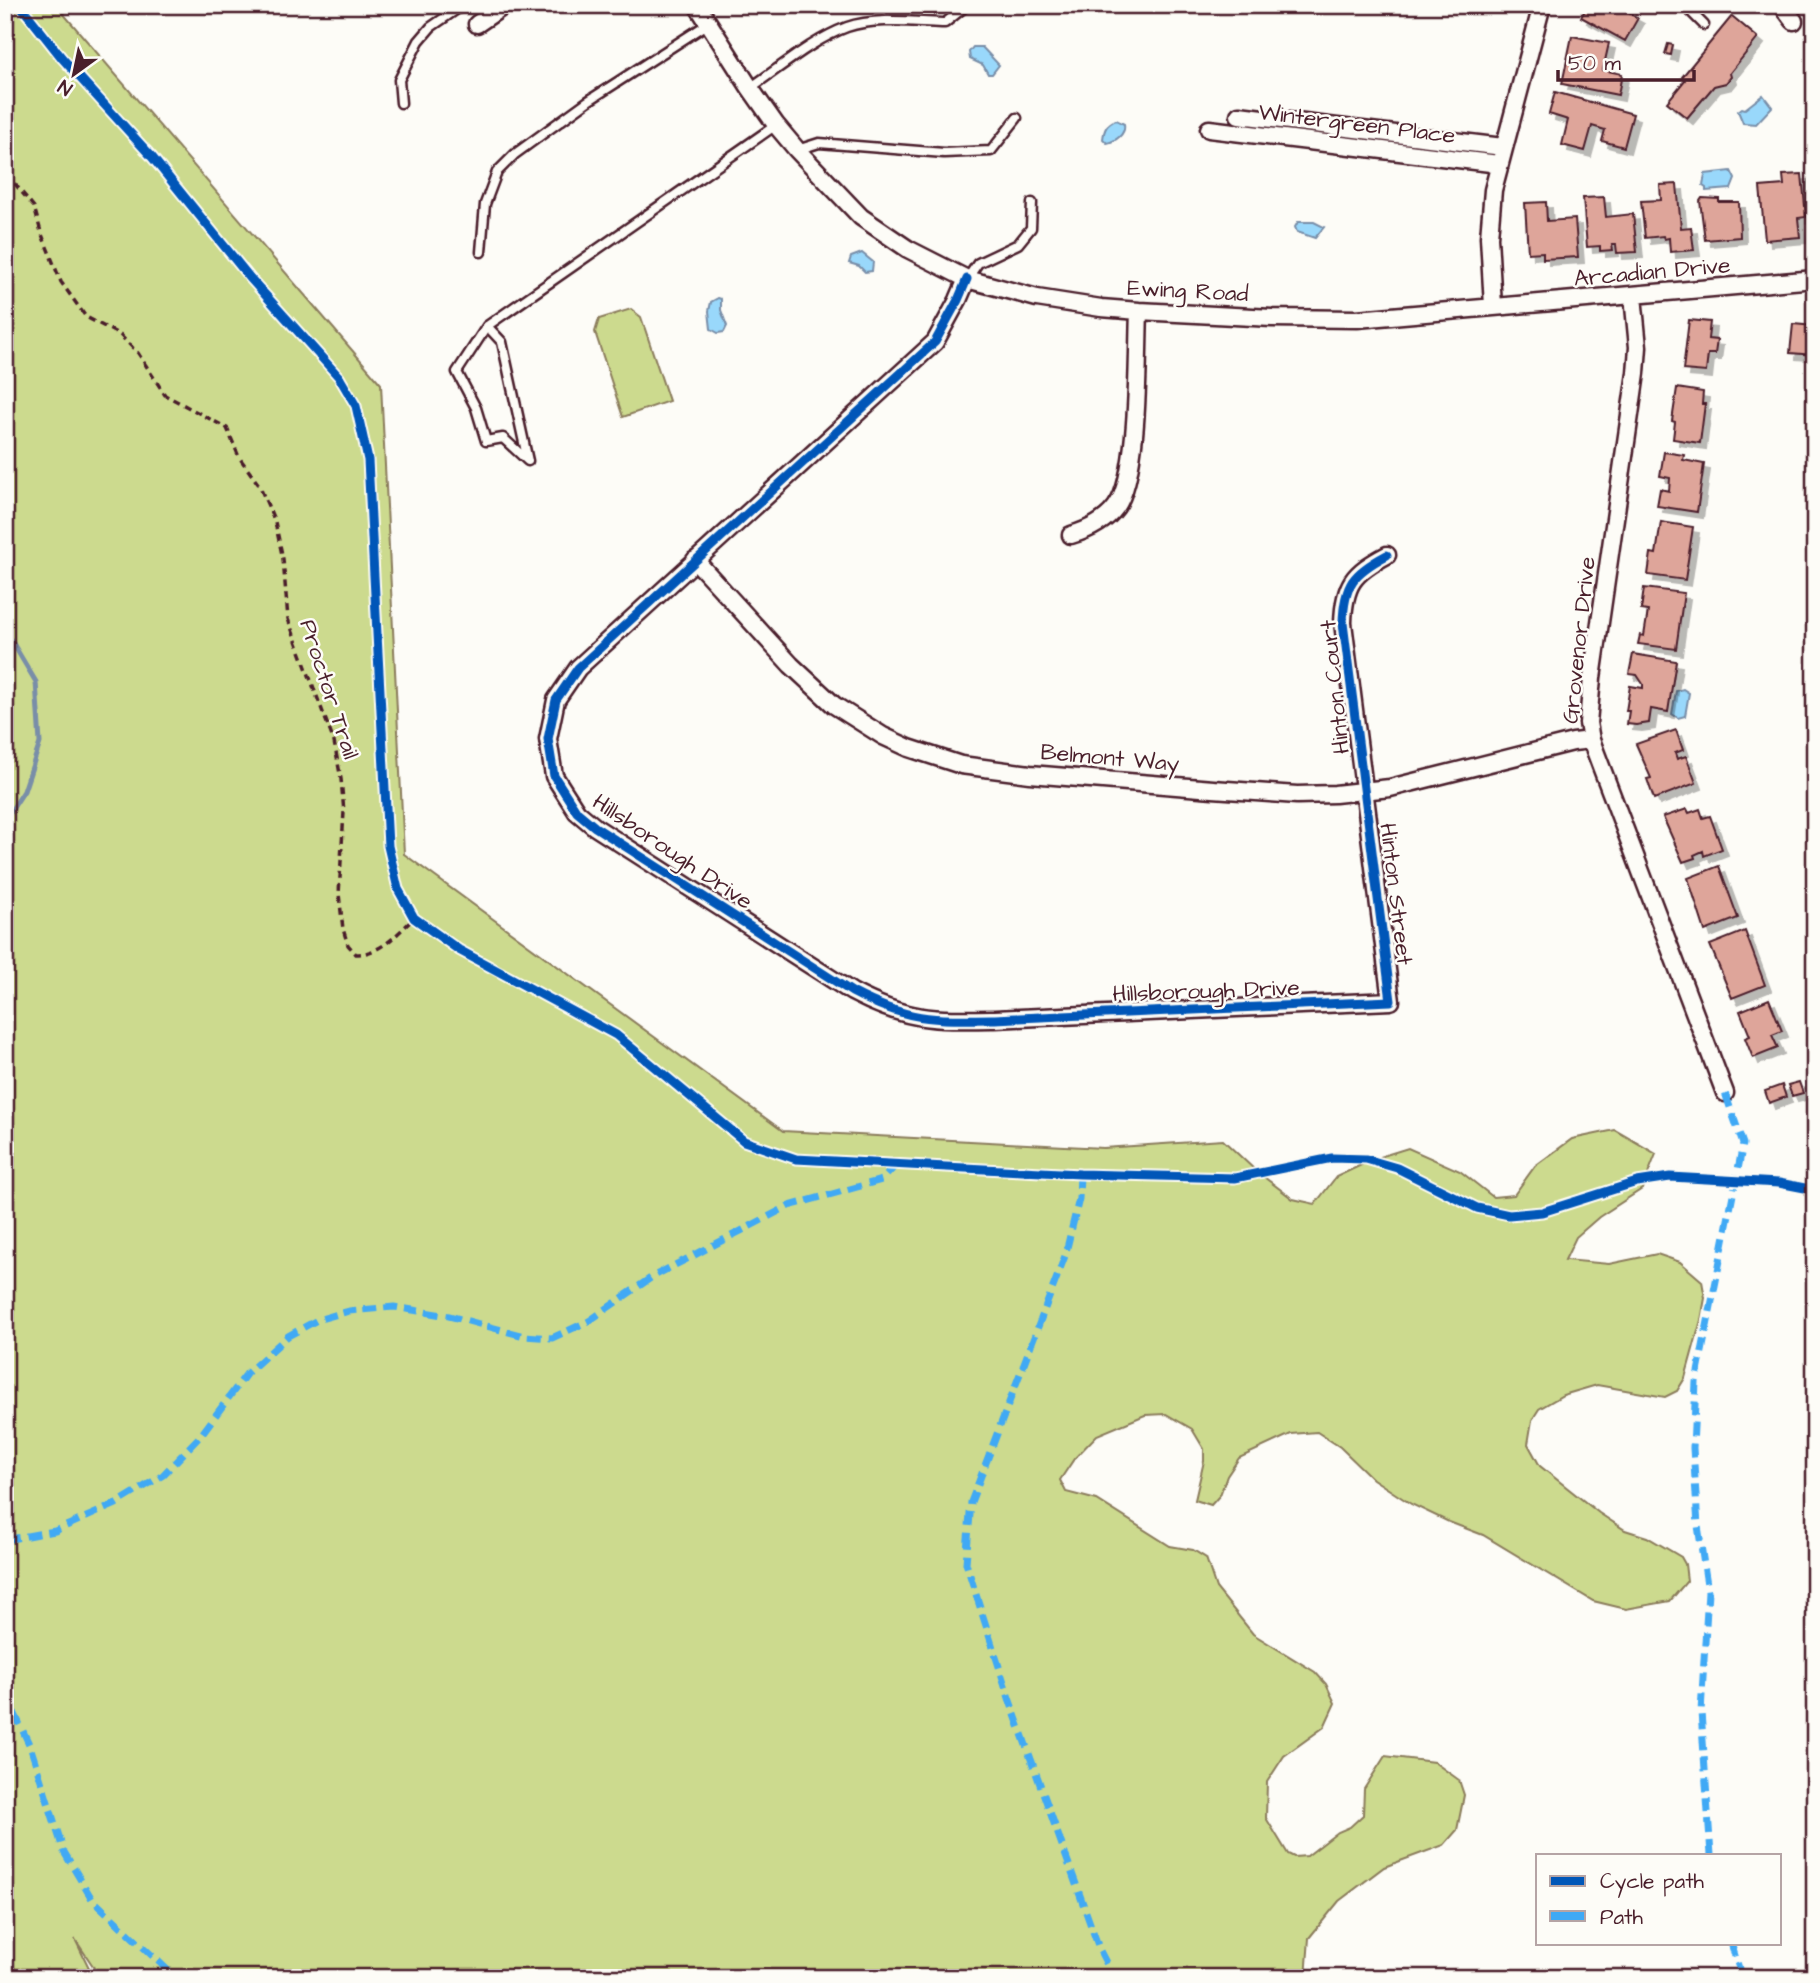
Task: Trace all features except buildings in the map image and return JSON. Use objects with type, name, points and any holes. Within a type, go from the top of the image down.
[{"type":"street","points":[[477,24],[505,5]]},
{"type":"street","name":"Ewing Road","points":[[697,5],[776,125],[861,217],[908,249],[967,279],[1037,298],[1139,311],[1331,319],[1378,318],[1493,306]]},
{"type":"street","points":[[1493,306],[1489,237],[1493,190],[1542,5]]},
{"type":"street","points":[[1782,5],[1794,21]]},
{"type":"street","points":[[1239,115],[1503,147]]},
{"type":"street","name":"Wintergreen Place","points":[[1209,129],[1499,164]]},
{"type":"street","name":"Hillsborough Drive","points":[[967,279],[935,342],[578,668],[556,700],[548,739],[554,776],[577,812],[595,827],[852,992],[897,1012],[940,1020],[1391,1002]]},
{"type":"street","name":"Arcadian Drive","points":[[1493,306],[1815,279]]},
{"type":"street","name":"Grovenor Drive","points":[[1633,296],[1638,347],[1636,373],[1592,678],[1588,723],[1591,740],[1725,1093]]},
{"type":"street","points":[[1071,535],[1102,521],[1115,509],[1124,494],[1131,459],[1139,311]]},
{"type":"street","name":"Hinton Court","points":[[1365,792],[1345,636],[1344,607],[1346,592],[1354,578],[1366,566],[1387,555]]},
{"type":"street","name":"Belmont Way","points":[[695,560],[791,665],[824,696],[856,720],[883,736],[933,757],[986,769],[1297,795],[1365,792],[1591,740]]},
{"type":"street","name":"Hinton Street","points":[[1365,792],[1391,1002]]},
{"type":"lane","points":[[401,103],[399,80],[419,41],[431,27],[463,5]]},
{"type":"lane","points":[[750,88],[823,39],[849,26],[897,22],[945,23],[967,5]]},
{"type":"lane","points":[[1684,5],[1704,25]]},
{"type":"lane","points":[[481,252],[485,204],[497,172],[515,154],[587,101],[709,23]]},
{"type":"lane","points":[[797,150],[819,143],[944,153],[991,151],[1017,118]]},
{"type":"lane","points":[[487,326],[502,342],[528,461],[503,438],[486,441],[476,408],[457,372],[487,326],[776,125]]},
{"type":"lane","points":[[967,279],[978,263],[1018,244],[1031,228],[1032,203]]},
{"type":"green space","points":[[5,5],[56,5],[381,384],[404,854],[783,1131],[1103,1148],[1223,1140],[1256,1171],[1293,1199],[1315,1204],[1336,1177],[1376,1158],[1408,1148],[1460,1171],[1493,1197],[1514,1195],[1535,1166],[1572,1139],[1615,1130],[1656,1154],[1642,1189],[1599,1217],[1576,1237],[1565,1260],[1609,1264],[1657,1254],[1680,1262],[1702,1281],[1705,1298],[1685,1378],[1677,1391],[1665,1397],[1597,1385],[1563,1395],[1539,1409],[1532,1420],[1528,1444],[1540,1466],[1599,1513],[1625,1530],[1647,1537],[1681,1557],[1685,1564],[1687,1581],[1670,1601],[1626,1609],[1593,1601],[1483,1535],[1411,1504],[1373,1479],[1340,1447],[1317,1432],[1291,1434],[1239,1458],[1227,1476],[1220,1495],[1211,1505],[1195,1500],[1204,1449],[1192,1429],[1166,1414],[1145,1415],[1097,1435],[1074,1459],[1060,1480],[1066,1492],[1097,1500],[1170,1546],[1193,1550],[1206,1558],[1216,1588],[1253,1634],[1315,1672],[1326,1684],[1335,1703],[1324,1727],[1284,1756],[1267,1782],[1266,1818],[1288,1854],[1294,1857],[1307,1856],[1363,1815],[1364,1789],[1385,1756],[1434,1762],[1459,1780],[1464,1795],[1457,1830],[1444,1845],[1384,1867],[1339,1901],[1309,1938],[1306,1978],[101,1978],[75,1939],[94,1978],[5,1978]]},
{"type":"green space","points":[[631,309],[641,317],[669,401],[623,417],[595,332],[599,319]]},
{"type":"water","points":[[973,47],[982,47],[999,65],[992,74],[988,74],[983,65],[970,59],[969,52]]},
{"type":"water","points":[[1763,95],[1772,107],[1756,124],[1743,123],[1738,111]]},
{"type":"water","points":[[1116,120],[1124,124],[1122,134],[1107,143],[1103,139],[1105,130]]},
{"type":"water","points":[[1731,171],[1735,179],[1731,189],[1706,191],[1703,186],[1705,174]]},
{"type":"water","points":[[1298,222],[1314,222],[1324,227],[1315,238],[1297,232],[1295,227]]},
{"type":"water","points":[[862,253],[873,262],[872,271],[865,272],[859,266],[849,263],[851,257]]},
{"type":"water","points":[[721,299],[721,310],[727,326],[724,332],[718,333],[711,329],[709,311],[711,302]]},
{"type":"water","points":[[1683,689],[1689,693],[1685,716],[1678,718],[1672,714],[1676,691]]},
{"type":"waterway","points":[[5,630],[36,682],[40,743],[24,791],[5,820]]},
{"type":"marked path","points":[[1711,1854],[1701,1712],[1708,1591],[1698,1526],[1693,1448],[1696,1382],[1743,1144],[1725,1093]]},
{"type":"marked path","points":[[5,1540],[55,1531],[116,1504],[163,1475],[201,1435],[247,1373],[288,1336],[317,1320],[349,1311],[394,1307],[449,1316],[524,1336],[552,1338],[589,1321],[652,1277],[789,1206],[882,1180],[898,1163]]},
{"type":"marked path","points":[[1080,1174],[1079,1199],[1065,1256],[971,1502],[966,1563],[1009,1698],[1100,1951],[1114,1978]]},
{"type":"marked path","points":[[5,1693],[30,1746],[64,1852],[92,1899],[176,1978]]},
{"type":"marked path","points":[[1731,1944],[1742,1978]]},
{"type":"cycle path","points":[[20,5],[62,58],[152,157],[250,278],[339,377],[356,406],[368,460],[388,846],[398,889],[414,918],[459,950],[616,1035],[744,1141],[796,1159],[1080,1174],[1235,1178],[1332,1158],[1366,1159],[1397,1168],[1477,1208],[1509,1215],[1542,1212],[1637,1182],[1670,1177],[1779,1183],[1815,1190]]},
{"type":"cycle path","points":[[967,279],[935,342],[578,668],[556,700],[548,739],[554,776],[577,812],[595,827],[852,992],[905,1014],[937,1019],[995,1019],[1391,1001],[1343,623],[1348,589],[1353,581],[1358,574],[1387,555]]}]
